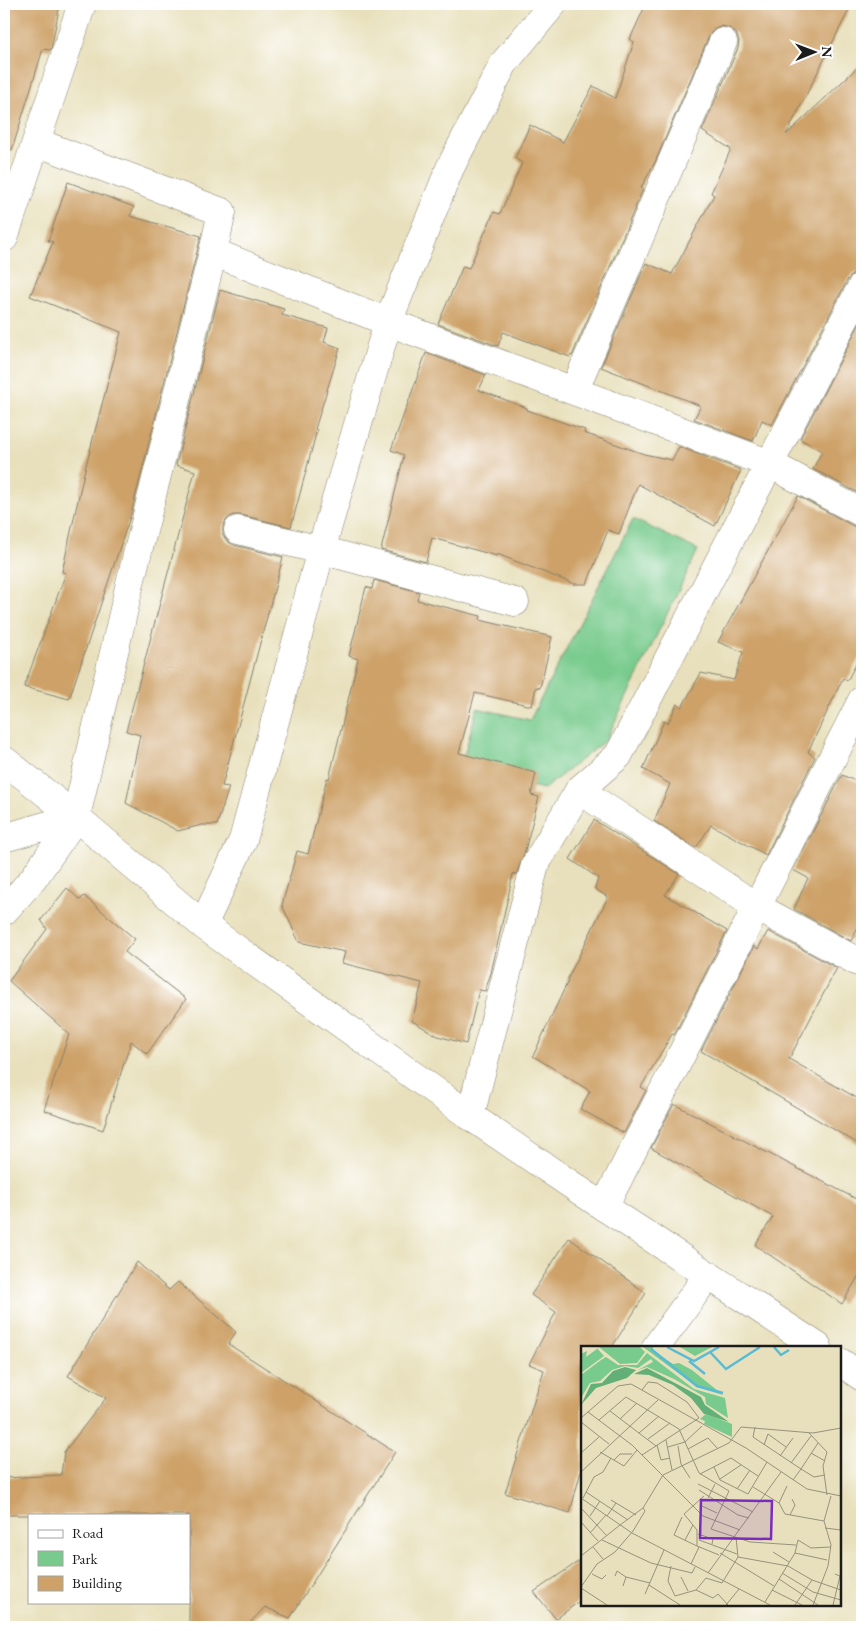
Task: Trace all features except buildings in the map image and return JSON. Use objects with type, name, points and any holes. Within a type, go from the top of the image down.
[{"type":"street","points":[[4,238],[82,4]]},
{"type":"street","points":[[203,925],[243,840],[321,550],[388,322],[450,168],[504,63],[553,4]]},
{"type":"street","points":[[574,391],[723,42]]},
{"type":"street","points":[[4,910],[33,879],[76,817],[130,583],[222,212],[36,142]]},
{"type":"street","points":[[213,252],[388,322],[770,464],[862,513]]},
{"type":"street","points":[[470,1116],[535,865],[579,790],[618,756],[862,286]]},
{"type":"street","points":[[238,530],[321,550],[515,602]]},
{"type":"street","points":[[604,1207],[862,700]]},
{"type":"street","points":[[4,760],[76,817],[203,925],[470,1116],[604,1207],[816,1346]]},
{"type":"street","points":[[579,790],[757,907],[858,962]]},
{"type":"street","points":[[4,838],[76,817]]},
{"type":"street","points":[[657,1346],[708,1275]]},
{"type":"street","points":[[841,1363],[862,1377]]},
{"type":"green space","points":[[633,519],[698,550],[606,740],[544,789],[460,770],[477,708],[530,720]]}]
